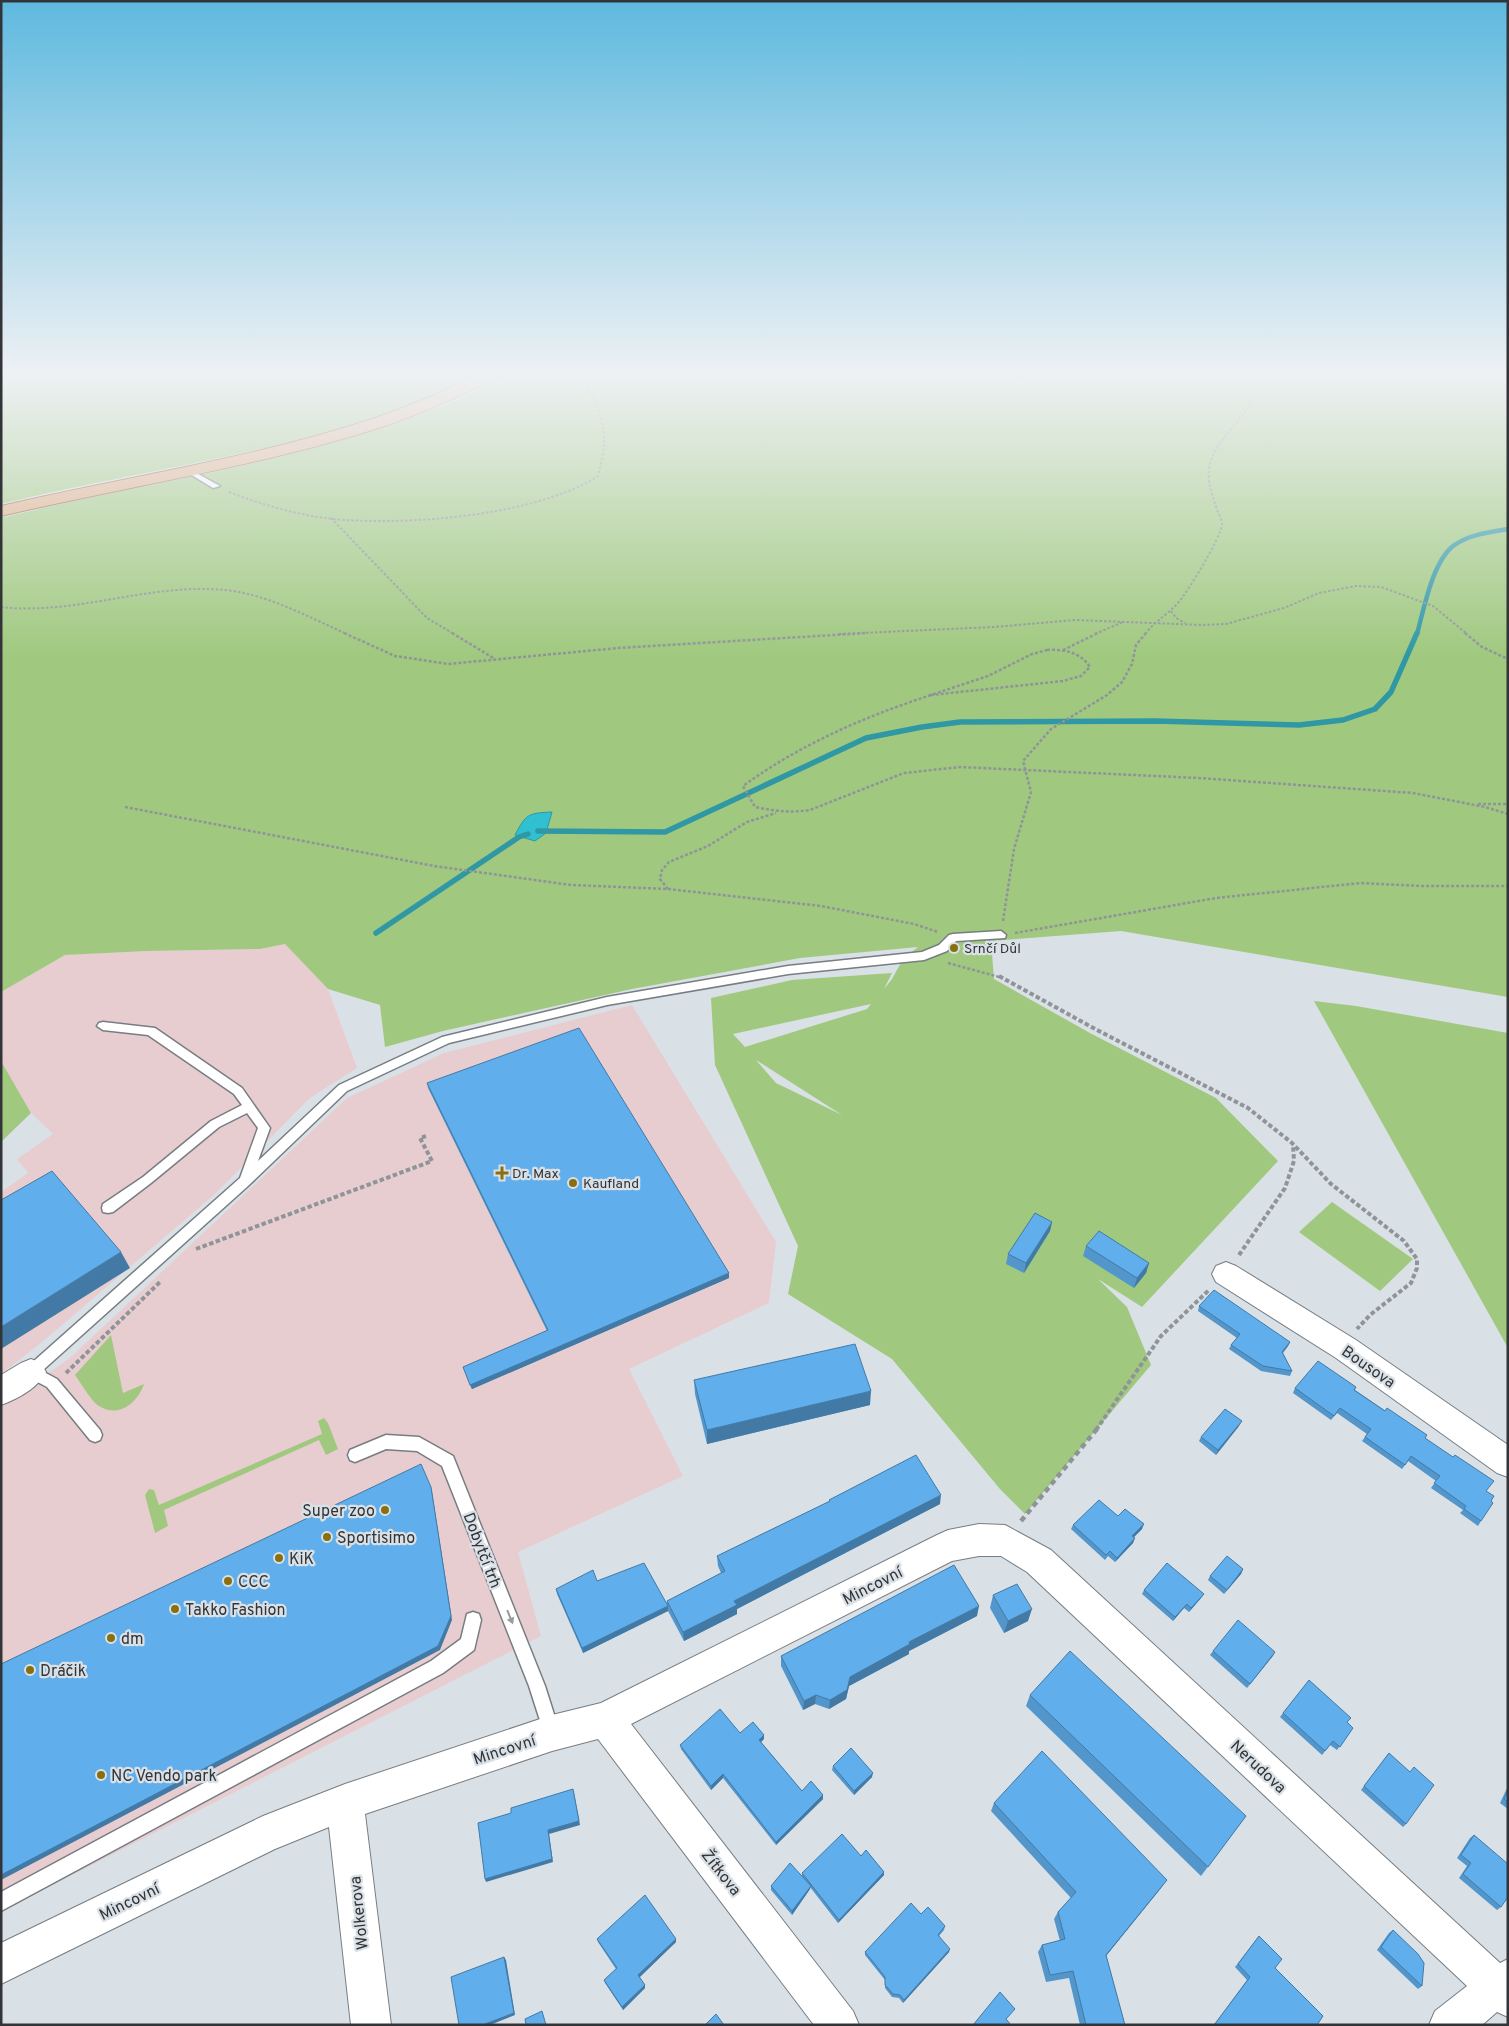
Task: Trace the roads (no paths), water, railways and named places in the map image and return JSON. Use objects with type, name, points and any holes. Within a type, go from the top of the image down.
[{"type":"main road","points":[[1,511],[198,468]]},
{"type":"street","name":"Bousova","points":[[1226,1274],[1346,1349],[1508,1463]]},
{"type":"street","points":[[1,1392],[41,1377]]},
{"type":"street","name":"Mincovní","points":[[1,1964],[263,1835],[345,1802],[552,1733],[605,1719],[948,1546],[979,1540],[1005,1541]]},
{"type":"street","name":"Nerudova","points":[[1005,1541],[1039,1561],[1504,1988]]},
{"type":"street","name":"Žítkova","points":[[605,1719],[839,2025]]},
{"type":"street","name":"Wolkerova","points":[[345,1802],[370,2025]]},
{"type":"street","points":[[1449,2025],[1504,1988]]},
{"type":"lane","points":[[187,470],[216,486]]},
{"type":"lane","points":[[95,1436],[41,1377],[343,1088],[446,1040],[607,1000],[788,970],[924,956],[943,948],[952,938],[1001,935]]},
{"type":"lane","points":[[103,1026],[151,1031],[238,1091],[264,1128],[244,1182]]},
{"type":"lane","points":[[108,1208],[147,1180],[215,1124],[249,1107]]},
{"type":"lane","name":"Dobytčí trh","points":[[355,1455],[386,1442],[419,1444],[448,1462],[536,1686],[552,1733]]},
{"type":"lane","points":[[1,1902],[437,1667],[468,1644],[473,1620]]},
{"type":"water","points":[[552,812],[546,833],[535,841],[515,835],[529,816]]},
{"type":"waterway","points":[[1417,634],[1430,585],[1441,560],[1448,551],[1456,544],[1468,538],[1508,529]]},
{"type":"waterway","points":[[538,831],[665,832],[866,738],[922,727],[960,722],[1155,721],[1299,725],[1343,720],[1375,709],[1391,692],[1417,633]]},
{"type":"waterway","points":[[376,933],[519,837],[528,834]]},
{"type":"place","name":"Srnčí Důl","points":[[954,948]]},
{"type":"place","name":"Dr. Max","points":[[502,1173]]},
{"type":"place","name":"Kaufland","points":[[573,1183]]},
{"type":"place","name":"Super zoo","points":[[385,1510]]},
{"type":"place","name":"Sportisimo","points":[[327,1537]]},
{"type":"place","name":"KiK","points":[[279,1558]]},
{"type":"place","name":"CCC","points":[[228,1581]]},
{"type":"place","name":"Takko Fashion","points":[[175,1609]]},
{"type":"place","name":"dm","points":[[111,1638]]},
{"type":"place","name":"Dráčik","points":[[30,1670]]},
{"type":"place","name":"NC Vendo park","points":[[101,1775]]}]
